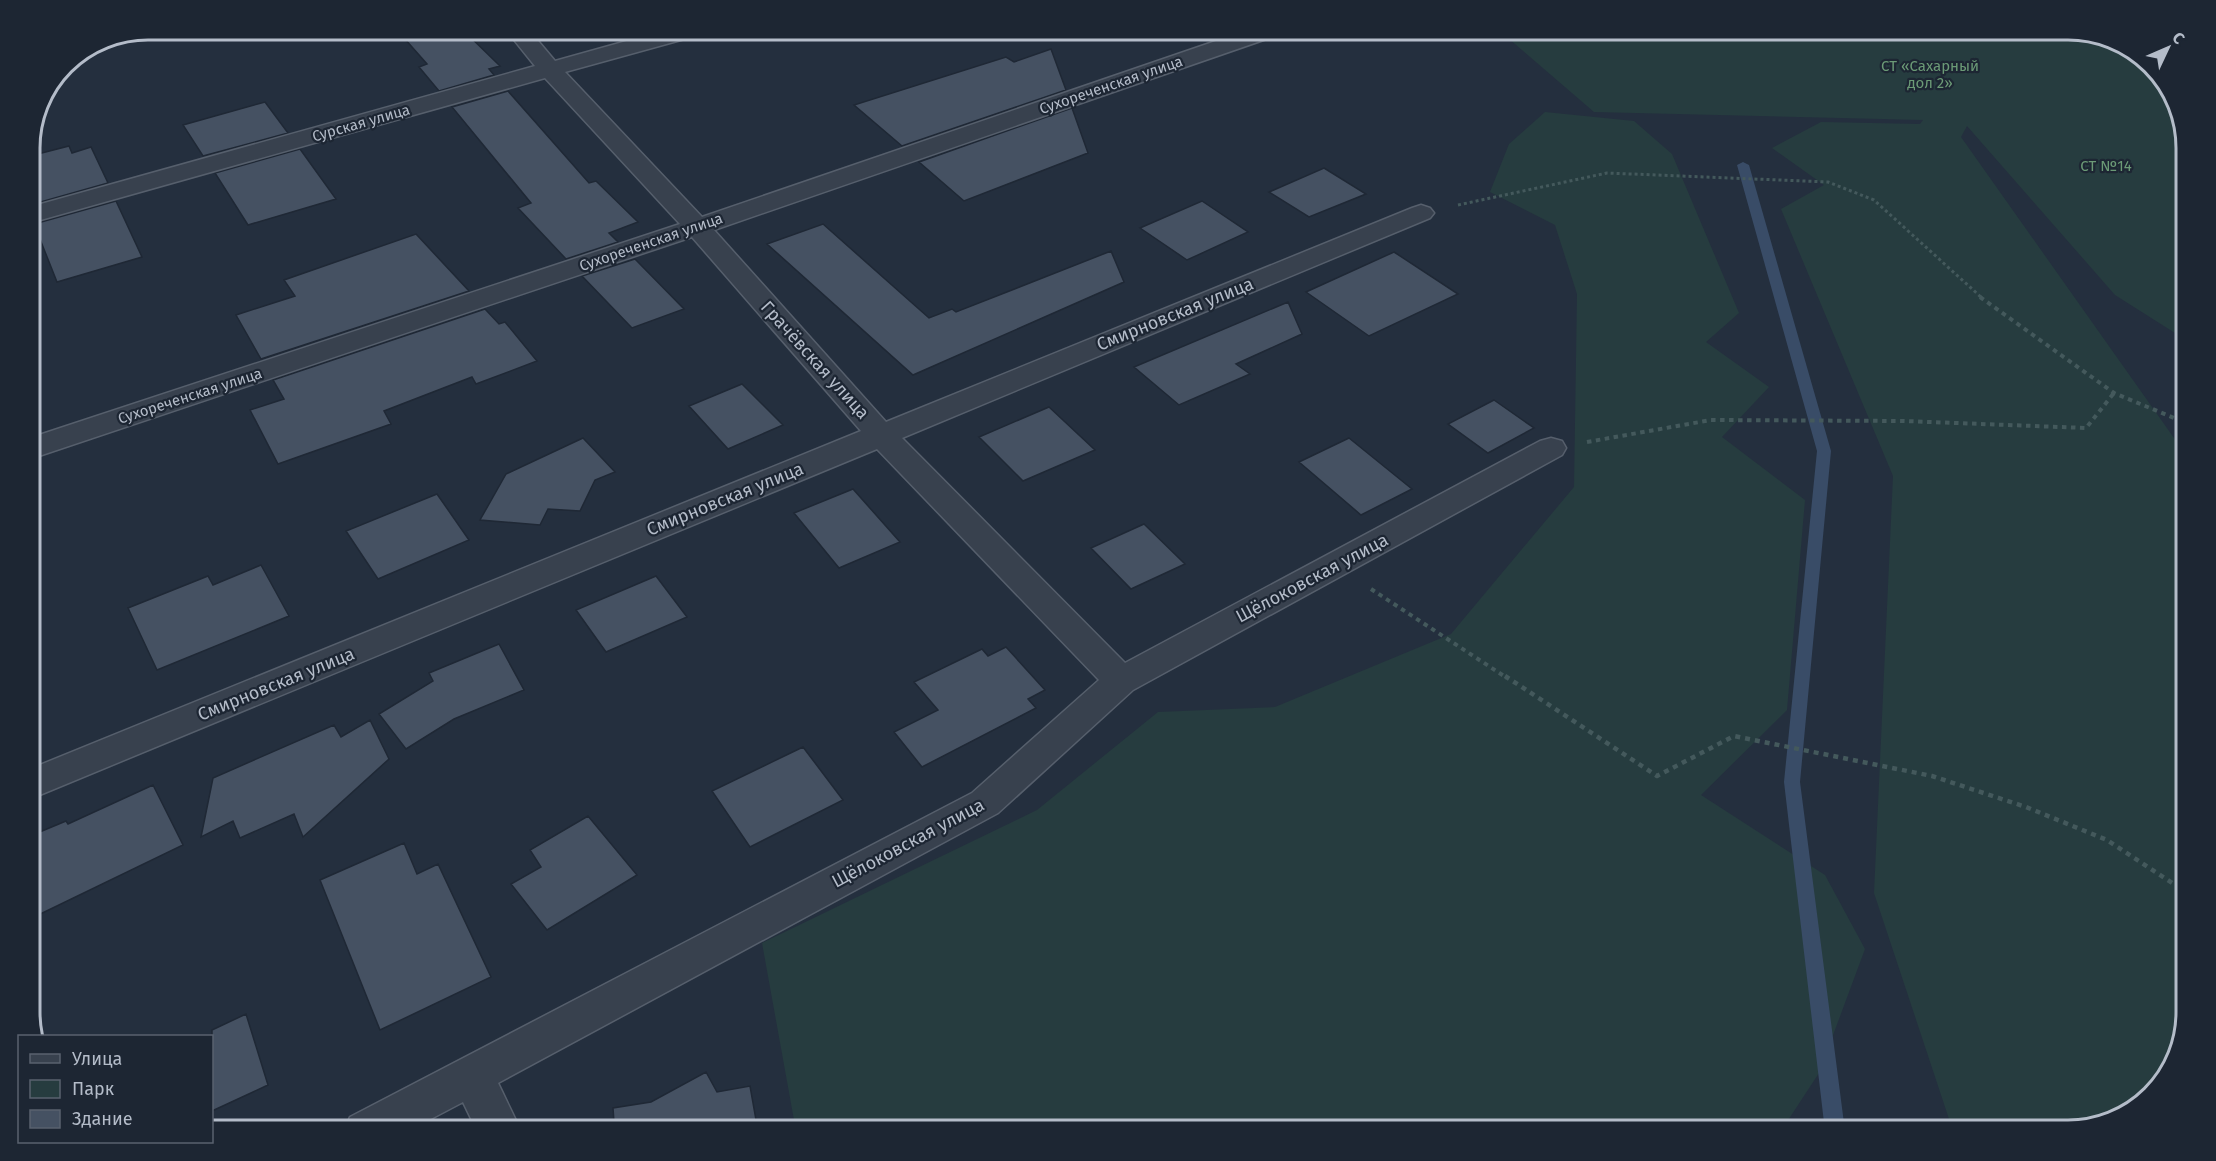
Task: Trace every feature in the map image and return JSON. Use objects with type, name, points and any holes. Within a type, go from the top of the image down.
[{"type":"street","name":"Грачёвская улица","points":[[526,40],[697,227],[881,435],[1122,681]]},
{"type":"street","name":"Сурская улица","points":[[41,212],[656,40]]},
{"type":"street","name":"Сухореченская улица","points":[[41,444],[697,227],[1241,40]]},
{"type":"street","name":"Смирновская улица","points":[[41,780],[1420,213]]},
{"type":"street","name":"Щёлоковская улица","points":[[387,1120],[984,803],[1122,681],[1551,448]]},
{"type":"street","points":[[471,1075],[494,1120]]},
{"type":"path","points":[[1420,213],[1607,173],[1828,182],[1875,200],[1975,293],[2114,393],[2175,419]]},
{"type":"path","points":[[1551,448],[1711,420],[1904,421],[2086,428],[2114,393]]},
{"type":"path","points":[[1335,566],[1657,776],[1734,736],[1932,776],[2026,807],[2107,840],[2176,884]]},
{"type":"green space","points":[[1510,40],[2068,40],[2102,46],[2128,59],[2138,66],[2138,78],[2150,78],[2164,101],[2170,114],[2175,141],[2175,333],[2115,295],[1967,126],[1961,137],[2175,440],[2175,1027],[2164,1060],[2144,1089],[2122,1106],[2082,1120],[1949,1120],[1874,893],[1893,476],[1781,209],[1824,185],[1772,148],[1821,122],[1920,124],[1923,120],[1594,112]]},
{"type":"green space","points":[[1545,112],[1634,121],[1672,154],[1739,313],[1706,342],[1769,387],[1722,437],[1805,500],[1787,710],[1701,795],[1825,875],[1865,949],[1819,1073],[1788,1120],[794,1120],[762,943],[1037,810],[1158,712],[1275,707],[1451,634],[1574,487],[1577,294],[1555,225],[1490,192],[1509,144]]},
{"type":"building","points":[[406,40],[473,40],[500,66],[489,69],[494,75],[439,91],[419,67],[427,64]]},
{"type":"building","points":[[1051,49],[1066,90],[902,146],[854,105],[1006,57],[1014,62]]},
{"type":"building","points":[[508,91],[589,183],[596,181],[638,222],[609,233],[618,242],[566,259],[518,208],[531,203],[452,107]]},
{"type":"building","points":[[265,102],[288,133],[203,156],[183,125]]},
{"type":"building","points":[[1072,108],[1088,153],[964,201],[919,162]]},
{"type":"building","points":[[69,146],[72,153],[91,147],[108,183],[41,202],[41,153]]},
{"type":"building","points":[[300,149],[336,199],[248,225],[215,173]]},
{"type":"building","points":[[1324,168],[1366,194],[1309,217],[1269,192]]},
{"type":"building","points":[[116,201],[142,257],[57,282],[41,242],[41,222]]},
{"type":"building","points":[[1202,201],[1248,232],[1187,260],[1140,228]]},
{"type":"building","points":[[823,224],[929,318],[952,309],[956,312],[1111,251],[1124,282],[913,375],[767,244]]},
{"type":"building","points":[[416,234],[469,291],[261,359],[236,315],[295,296],[284,280]]},
{"type":"building","points":[[1394,252],[1458,294],[1369,336],[1306,292]]},
{"type":"building","points":[[635,259],[684,309],[632,328],[582,276]]},
{"type":"building","points":[[1288,302],[1302,334],[1236,364],[1250,374],[1179,405],[1134,367]]},
{"type":"building","points":[[485,309],[499,324],[505,322],[537,361],[476,384],[472,377],[384,411],[391,424],[278,464],[250,410],[284,399],[273,380]]},
{"type":"building","points":[[742,384],[783,425],[728,449],[689,406]]},
{"type":"building","points":[[1494,400],[1534,428],[1488,453],[1448,424]]},
{"type":"building","points":[[1049,407],[1095,450],[1023,481],[979,437]]},
{"type":"building","points":[[583,438],[615,472],[595,480],[580,511],[548,509],[540,525],[480,520],[506,474]]},
{"type":"building","points":[[1349,438],[1412,489],[1361,515],[1299,462]]},
{"type":"building","points":[[853,489],[900,542],[839,568],[794,513]]},
{"type":"building","points":[[437,494],[469,540],[378,579],[346,531]]},
{"type":"building","points":[[1144,524],[1185,564],[1131,589],[1091,548]]},
{"type":"building","points":[[261,565],[289,616],[157,670],[128,608],[208,576],[213,585]]},
{"type":"building","points":[[656,576],[687,617],[606,652],[576,610]]},
{"type":"building","points":[[499,644],[524,690],[454,719],[406,749],[379,714],[433,681],[429,673]]},
{"type":"building","points":[[1006,647],[1045,690],[1028,699],[1036,708],[922,767],[894,732],[938,710],[914,682],[982,649],[988,656]]},
{"type":"building","points":[[370,720],[389,759],[303,837],[294,814],[240,838],[233,821],[201,837],[213,778],[334,725],[341,737]]},
{"type":"building","points":[[803,747],[843,800],[750,847],[712,791]]},
{"type":"building","points":[[153,785],[183,845],[41,914],[41,831],[66,821],[68,824]]},
{"type":"building","points":[[588,816],[637,875],[547,930],[511,884],[541,867],[530,850]]},
{"type":"building","points":[[404,843],[417,874],[438,864],[491,977],[380,1030],[320,880]]},
{"type":"building","points":[[246,1014],[268,1085],[213,1111],[213,1035],[212,1030]]},
{"type":"building","points":[[706,1072],[717,1092],[750,1086],[756,1120],[614,1120],[613,1108],[651,1102]]},
{"type":"waterway","points":[[1743,165],[1824,451],[1792,782],[1834,1120]]},
{"type":"park label","name":"СТ «Сахарный дол 2»","points":[[1930,74]]},
{"type":"park label","name":"СТ №14","points":[[2106,166]]}]
